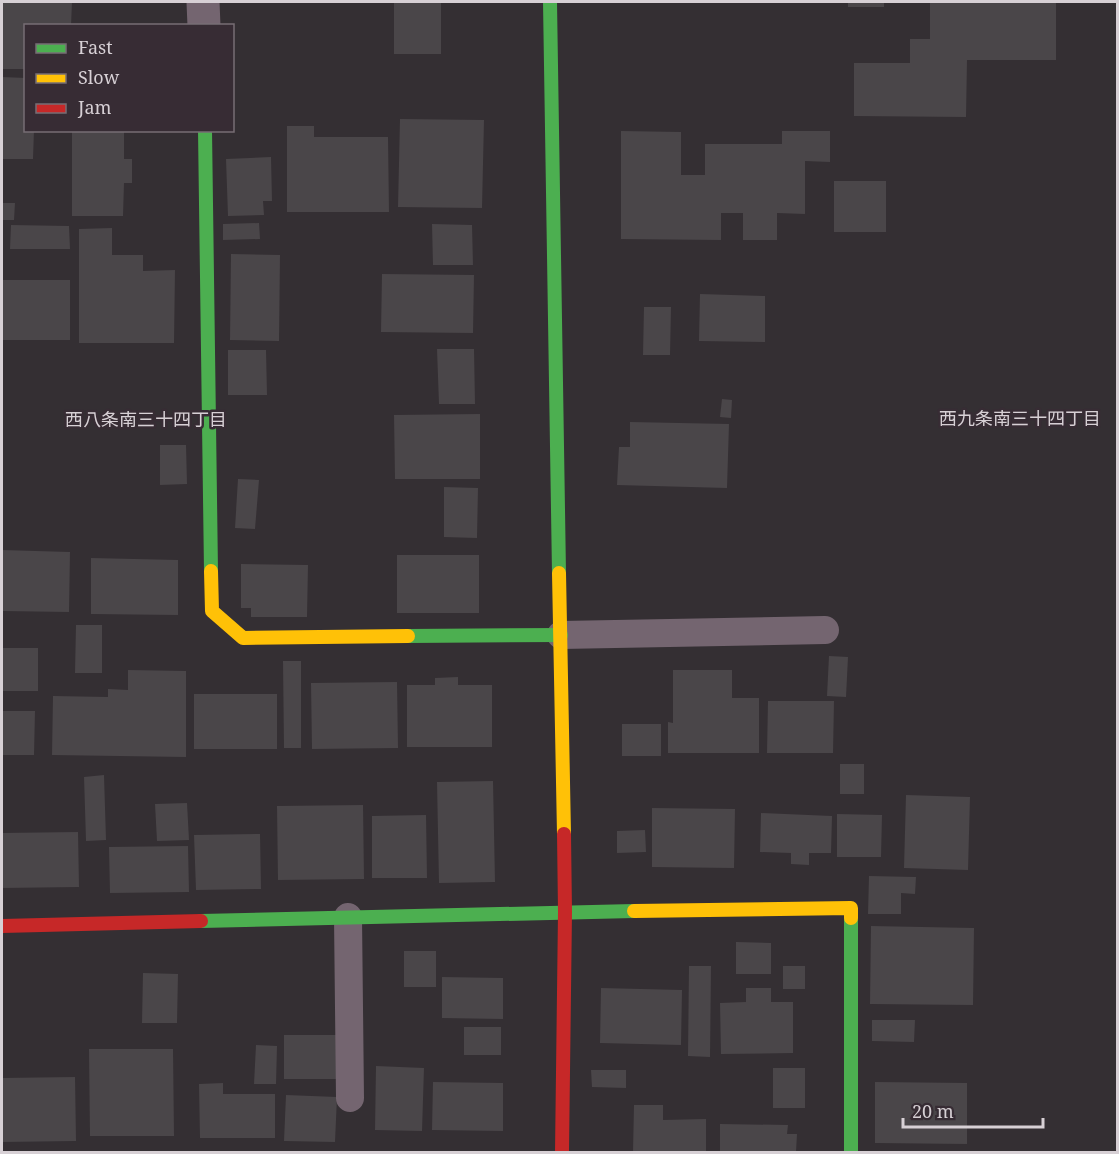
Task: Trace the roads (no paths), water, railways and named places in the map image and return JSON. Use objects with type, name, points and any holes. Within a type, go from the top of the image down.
[{"type":"street","points":[[203,2],[204,24]]},
{"type":"street","points":[[550,2],[565,912],[562,1152]]},
{"type":"street","points":[[205,132],[212,612],[243,638],[561,635]]},
{"type":"street","points":[[2,926],[565,912],[851,908],[851,1152]]},
{"type":"lane","points":[[561,635],[825,630]]},
{"type":"lane","points":[[348,917],[350,1098]]},
{"type":"district","name":"西九条南三十四丁目","points":[[1020,418]]},
{"type":"district","name":"西八条南三十四丁目","points":[[146,419]]}]
